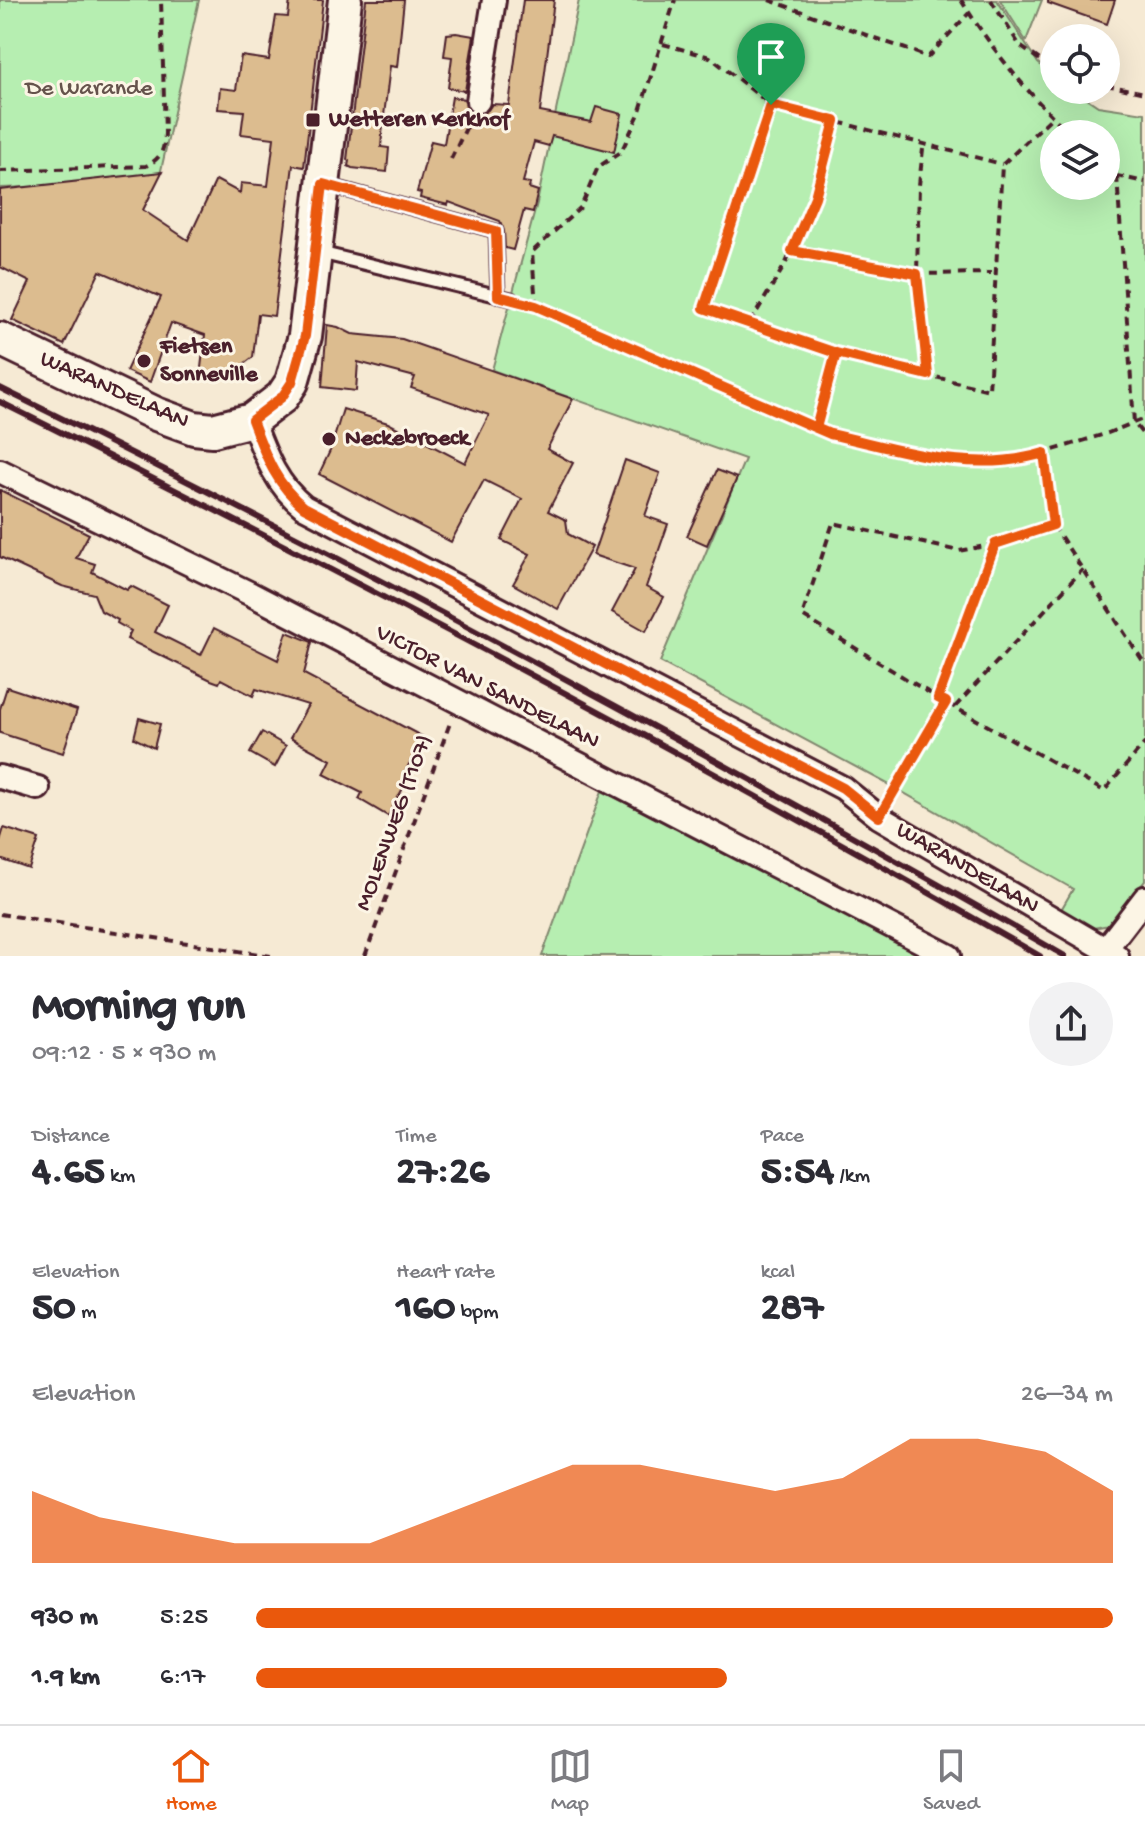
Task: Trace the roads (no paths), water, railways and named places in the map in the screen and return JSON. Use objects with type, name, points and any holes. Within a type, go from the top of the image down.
[{"type":"main road","points":[[252,420],[282,397],[292,382],[305,336],[345,0]]},
{"type":"main road","name":"WARANDELAAN","points":[[0,339],[156,414],[194,428],[213,430],[252,420]]},
{"type":"street","points":[[478,101],[494,0]]},
{"type":"street","name":"WARANDELAAN","points":[[252,420],[276,477],[288,494],[304,507],[843,788],[879,817],[1111,953]]},
{"type":"street","name":"VICTOR VAN SANDELAAN","points":[[0,471],[251,594],[949,956]]},
{"type":"street","points":[[0,777],[38,788]]},
{"type":"street","points":[[1111,953],[1145,898]]},
{"type":"lane","points":[[323,184],[496,231],[498,296]]},
{"type":"lane","points":[[314,251],[511,299]]},
{"type":"railway","points":[[0,388],[404,593],[802,808],[1065,956]]},
{"type":"railway","points":[[0,402],[524,671],[783,811],[1040,956]]},
{"type":"place","name":"Wetteren Kerkhof","points":[[313,120]]},
{"type":"place","name":"Fietsen Sonneville","points":[[144,361]]},
{"type":"place","name":"Neckebroeck","points":[[329,439]]},
{"type":"park label","name":"De Warande","points":[[89,89]]}]
